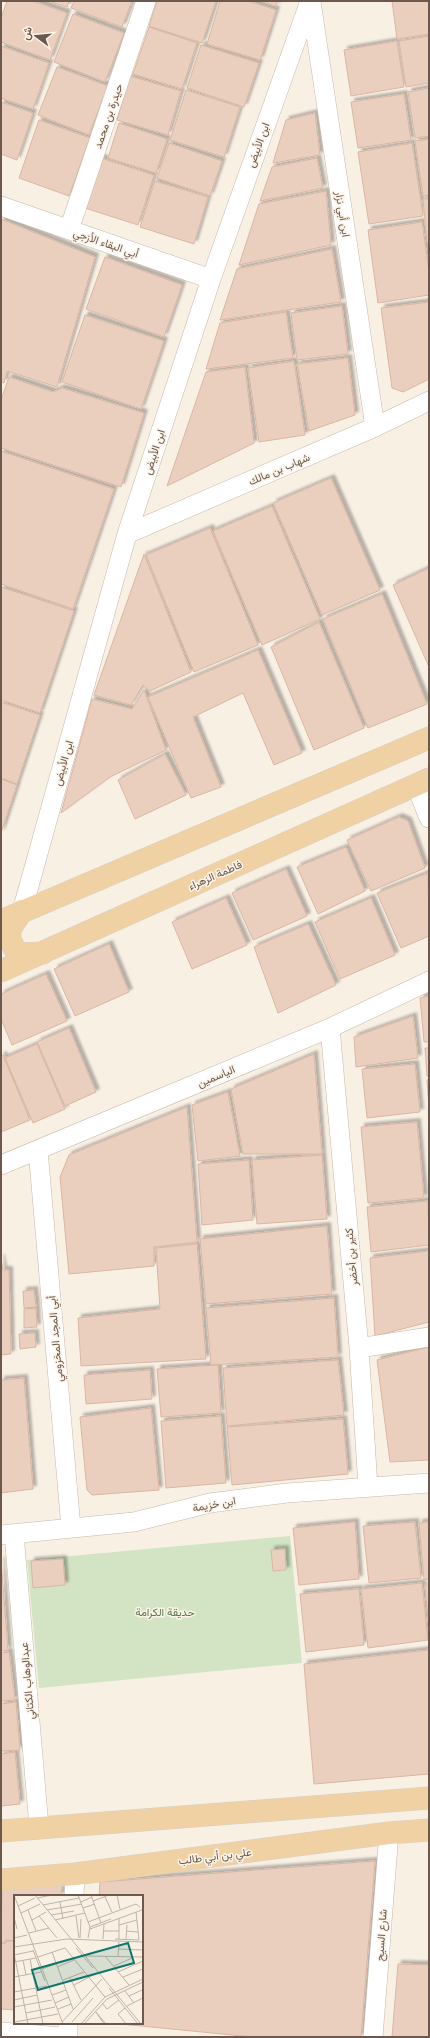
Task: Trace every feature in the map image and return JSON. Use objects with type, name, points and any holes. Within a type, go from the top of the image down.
[{"type":"main road","points":[[1,921],[429,738]]},
{"type":"main road","name":"فاطمة الزهراء","points":[[1,971],[423,782]]},
{"type":"main road","points":[[22,911],[10,929],[10,939],[14,948],[21,954],[43,953]]},
{"type":"main road","points":[[1,1831],[429,1798]]},
{"type":"main road","name":"علي بن أبي طالب","points":[[1,1880],[76,1874],[389,1833],[429,1830]]},
{"type":"street","name":"حيدرة بن محمد","points":[[69,230],[146,1]]},
{"type":"street","name":"ابن الأبيض","points":[[22,911],[127,534],[211,279],[310,1]]},
{"type":"street","name":"ابن أبي نزار","points":[[310,1],[376,427]]},
{"type":"street","name":"أبي البقاء الأزجي","points":[[1,206],[211,279]]},
{"type":"street","name":"شهاب بن مالك","points":[[127,534],[376,427],[429,401]]},
{"type":"street","points":[[423,782],[429,818]]},
{"type":"street","name":"الياسمين","points":[[1,1165],[330,1028],[429,981]]},
{"type":"street","name":"كثير بن أخضر","points":[[330,1028],[359,1348],[368,1487]]},
{"type":"street","name":"أبي المجد المخزومي","points":[[38,1150],[71,1528]]},
{"type":"street","points":[[359,1348],[429,1337]]},
{"type":"street","name":"ابن خزيمة","points":[[8,1534],[134,1522],[217,1502],[287,1493],[429,1484]]},
{"type":"street","name":"عبدالوهاب الكتاني","points":[[8,1534],[39,1827]]},
{"type":"street","name":"شارع السيح","points":[[373,2037],[389,1833]]},
{"type":"street","points":[[74,1895],[76,1874]]},
{"type":"street","points":[[68,2024],[68,2037]]},
{"type":"street","points":[[1,2032],[61,2037]]},
{"type":"green space","name":"حديقة الكرامة","points":[[290,1536],[302,1663],[39,1688],[27,1560]]},
{"type":"building","points":[[7,1],[33,1],[67,13],[50,60],[1,42],[1,18]]},
{"type":"building","points":[[48,1],[69,1],[67,7]]},
{"type":"building","points":[[74,1],[132,1],[122,27],[71,8]]},
{"type":"building","points":[[157,1],[216,1],[202,43],[149,26]]},
{"type":"building","points":[[220,1],[249,1],[276,10],[260,60],[207,44]]},
{"type":"building","points":[[260,1],[277,1],[276,6]]},
{"type":"building","points":[[392,1],[429,1],[429,34],[397,39]]},
{"type":"building","points":[[73,14],[124,33],[105,82],[54,62]]},
{"type":"building","points":[[149,27],[197,43],[182,89],[133,74]]},
{"type":"building","points":[[429,36],[429,83],[406,87],[399,41]]},
{"type":"building","points":[[397,41],[404,87],[351,96],[344,50]]},
{"type":"building","points":[[201,45],[259,63],[244,107],[187,88]]},
{"type":"building","points":[[1,46],[49,63],[33,109],[1,98]]},
{"type":"building","points":[[57,67],[108,86],[89,135],[38,115]]},
{"type":"building","points":[[130,76],[181,91],[168,135],[117,120]]},
{"type":"building","points":[[429,88],[429,136],[415,138],[408,92]]},
{"type":"building","points":[[186,90],[240,107],[224,157],[170,140]]},
{"type":"building","points":[[404,94],[411,140],[358,148],[351,102]]},
{"type":"building","points":[[1,102],[33,113],[17,160],[1,154]]},
{"type":"building","points":[[315,113],[320,155],[273,163],[286,120]]},
{"type":"building","points":[[39,120],[90,138],[69,196],[19,178]]},
{"type":"building","points":[[119,123],[167,139],[156,173],[108,158]]},
{"type":"building","points":[[429,139],[429,195],[423,196],[415,141]]},
{"type":"building","points":[[169,143],[222,161],[210,196],[157,178]]},
{"type":"building","points":[[412,143],[423,216],[369,224],[358,152]]},
{"type":"building","points":[[101,158],[154,175],[138,225],[85,208]]},
{"type":"building","points":[[317,158],[323,188],[260,201],[272,167]]},
{"type":"building","points":[[155,181],[208,197],[194,244],[140,227]]},
{"type":"building","points":[[326,191],[331,245],[239,265],[259,204]]},
{"type":"building","points":[[423,199],[429,199],[429,241],[427,242]]},
{"type":"building","points":[[1,219],[95,257],[57,387],[7,371],[4,383],[1,382]]},
{"type":"building","points":[[422,222],[429,271],[429,295],[378,303],[368,230]]},
{"type":"building","points":[[332,249],[341,302],[220,320],[237,269]]},
{"type":"building","points":[[105,257],[182,285],[164,337],[86,309]]},
{"type":"building","points":[[429,302],[429,379],[403,392],[392,388],[381,308]]},
{"type":"building","points":[[342,306],[348,354],[297,360],[291,313]]},
{"type":"building","points":[[286,312],[293,358],[206,369],[220,323]]},
{"type":"building","points":[[85,315],[164,341],[141,409],[62,382]]},
{"type":"building","points":[[348,358],[355,415],[309,431],[297,364]]},
{"type":"building","points":[[294,361],[305,435],[259,442],[248,368]]},
{"type":"building","points":[[245,367],[254,443],[167,486],[206,372]]},
{"type":"building","points":[[9,377],[53,392],[62,388],[144,413],[121,487],[1,448],[1,400]]},
{"type":"building","points":[[1,451],[114,489],[73,609],[1,584]]},
{"type":"building","points":[[331,478],[380,590],[322,615],[273,503]]},
{"type":"building","points":[[272,506],[320,619],[262,645],[213,531]]},
{"type":"building","points":[[210,528],[258,645],[194,672],[146,555]]},
{"type":"building","points":[[144,554],[191,672],[150,691],[143,685],[131,705],[94,695]]},
{"type":"building","points":[[429,568],[429,667],[393,585]]},
{"type":"building","points":[[1,587],[74,611],[40,713],[1,700]]},
{"type":"building","points":[[382,594],[427,704],[368,728],[323,619]]},
{"type":"building","points":[[319,622],[364,728],[314,750],[271,647]]},
{"type":"building","points":[[258,650],[302,753],[274,765],[243,693],[193,717],[221,787],[191,798],[148,697]]},
{"type":"building","points":[[144,690],[166,750],[110,777],[61,813],[92,699],[132,709]]},
{"type":"building","points":[[1,702],[40,715],[17,784],[1,778]]},
{"type":"building","points":[[165,754],[186,795],[135,819],[118,780]]},
{"type":"building","points":[[1,779],[17,785],[1,833]]},
{"type":"building","points":[[399,817],[408,821],[425,868],[371,891],[347,840]]},
{"type":"building","points":[[346,847],[365,891],[318,914],[297,867]]},
{"type":"building","points":[[286,869],[307,916],[253,940],[232,893]]},
{"type":"building","points":[[428,873],[429,936],[401,948],[377,893]]},
{"type":"building","points":[[226,898],[247,945],[192,969],[172,922]]},
{"type":"building","points":[[371,898],[395,955],[340,979],[315,922]]},
{"type":"building","points":[[308,924],[336,985],[278,1013],[254,947]]},
{"type":"building","points":[[109,944],[129,992],[75,1016],[54,969]]},
{"type":"building","points":[[46,974],[67,1021],[12,1045],[1,1019],[1,994]]},
{"type":"building","points":[[429,996],[429,1042],[424,1042],[420,998]]},
{"type":"building","points":[[413,1016],[418,1058],[356,1067],[354,1037]]},
{"type":"building","points":[[69,1028],[96,1092],[65,1106],[37,1042]]},
{"type":"building","points":[[37,1044],[65,1109],[33,1123],[5,1058]]},
{"type":"building","points":[[425,1048],[429,1048],[429,1076],[427,1076]]},
{"type":"building","points":[[314,1054],[322,1154],[243,1154],[231,1089]]},
{"type":"building","points":[[3,1055],[30,1120],[1,1132],[1,1056]]},
{"type":"building","points":[[415,1064],[420,1112],[367,1118],[362,1069]]},
{"type":"building","points":[[429,1079],[429,1107],[427,1080]]},
{"type":"building","points":[[228,1092],[240,1156],[198,1161],[192,1105]]},
{"type":"building","points":[[187,1107],[197,1242],[154,1247],[154,1266],[69,1274],[60,1177],[69,1155]]},
{"type":"building","points":[[417,1122],[424,1198],[368,1203],[361,1127]]},
{"type":"building","points":[[322,1155],[327,1219],[257,1224],[252,1160]]},
{"type":"building","points":[[249,1160],[253,1220],[202,1225],[198,1164]]},
{"type":"building","points":[[428,1201],[429,1245],[371,1252],[367,1207]]},
{"type":"building","points":[[327,1226],[332,1294],[206,1304],[200,1239]]},
{"type":"building","points":[[197,1244],[206,1359],[81,1366],[78,1318],[160,1309],[156,1248]]},
{"type":"building","points":[[429,1251],[429,1322],[375,1336],[370,1258]]},
{"type":"building","points":[[1,1258],[3,1270],[9,1270],[11,1354],[1,1355]]},
{"type":"building","points":[[34,1290],[36,1307],[24,1308],[23,1291]]},
{"type":"building","points":[[334,1298],[338,1357],[211,1365],[206,1308]]},
{"type":"building","points":[[36,1308],[37,1327],[24,1328],[24,1309]]},
{"type":"building","points":[[35,1333],[36,1347],[20,1349],[19,1334]]},
{"type":"building","points":[[429,1347],[429,1460],[390,1462],[377,1360]]},
{"type":"building","points":[[338,1360],[344,1415],[227,1426],[223,1368]]},
{"type":"building","points":[[218,1365],[221,1413],[161,1417],[157,1369]]},
{"type":"building","points":[[150,1370],[152,1399],[86,1404],[84,1375]]},
{"type":"building","points":[[24,1378],[33,1489],[1,1493],[1,1380]]},
{"type":"building","points":[[151,1408],[159,1490],[92,1495],[87,1490],[80,1417]]},
{"type":"building","points":[[221,1416],[226,1483],[166,1488],[161,1421]]},
{"type":"building","points":[[343,1419],[348,1474],[232,1485],[227,1427]]},
{"type":"building","points":[[355,1522],[359,1579],[299,1585],[293,1528]]},
{"type":"building","points":[[415,1522],[421,1578],[369,1583],[363,1526]]},
{"type":"building","points":[[429,1522],[429,1579],[424,1580],[419,1523]]},
{"type":"building","points":[[285,1549],[286,1570],[273,1571],[271,1550]]},
{"type":"building","points":[[63,1559],[65,1585],[33,1588],[31,1561]]},
{"type":"building","points":[[1,1560],[8,1650],[1,1651]]},
{"type":"building","points":[[422,1583],[428,1640],[368,1648],[361,1589]]},
{"type":"building","points":[[425,1585],[429,1585],[429,1628]]},
{"type":"building","points":[[359,1589],[364,1645],[306,1652],[300,1594]]},
{"type":"building","points":[[429,1650],[429,1774],[314,1784],[304,1664]]},
{"type":"building","points":[[9,1652],[15,1700],[1,1701],[1,1653]]},
{"type":"building","points":[[16,1702],[20,1750],[1,1751],[1,1704]]},
{"type":"building","points":[[15,1752],[20,1804],[1,1806],[1,1754]]},
{"type":"building","points":[[375,1861],[361,2037],[253,2037],[120,2024],[143,2024],[143,1895],[99,1895],[100,1882]]},
{"type":"building","points":[[62,1884],[61,1895],[14,1895],[14,1941],[6,1940],[5,1943],[1,1942],[2,1888]]},
{"type":"building","points":[[6,1941],[14,1941],[14,2010],[1,2009],[1,1943],[6,1943]]},
{"type":"building","points":[[398,1964],[429,1965],[429,2037],[392,2037]]}]
